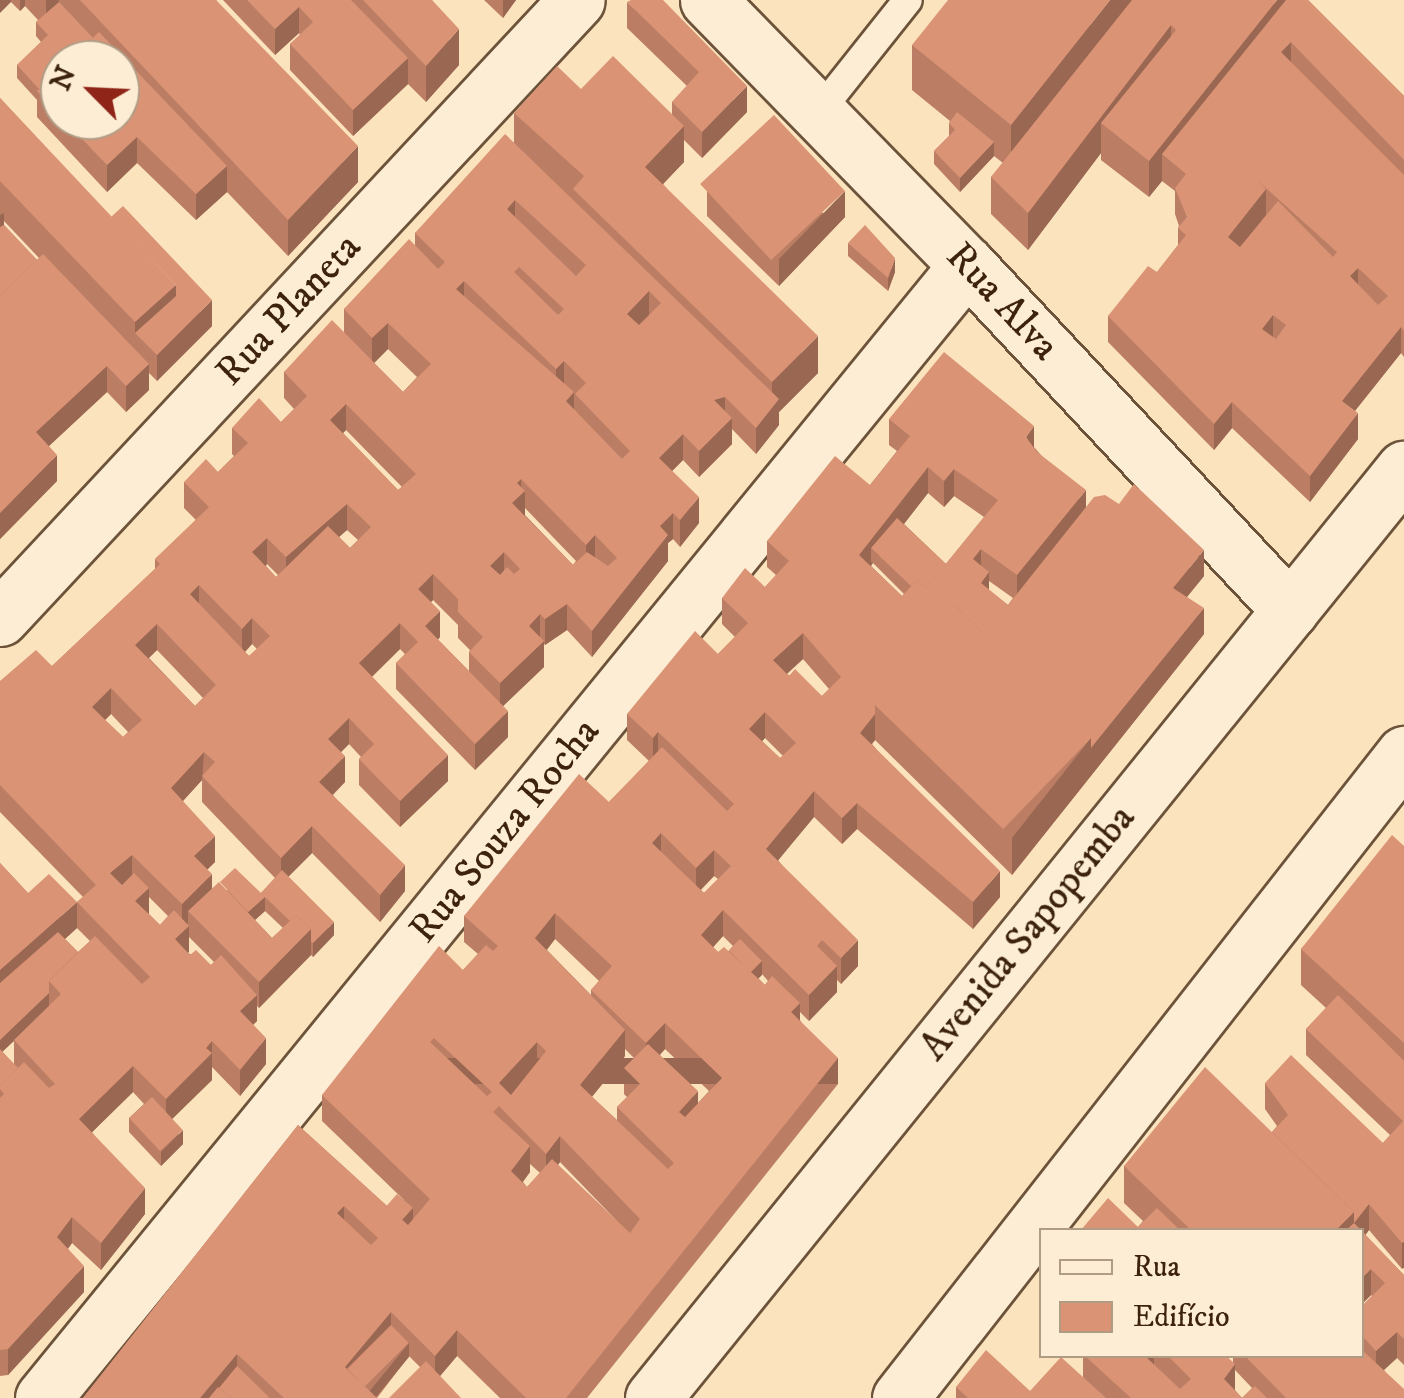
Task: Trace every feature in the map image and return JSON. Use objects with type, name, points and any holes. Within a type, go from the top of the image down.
[{"type":"street","name":"Rua Planeta","points":[[0,618],[577,0]]},
{"type":"street","name":"Rua Alva","points":[[708,0],[968,264],[1290,610]]},
{"type":"street","name":"Rua Souza Rocha","points":[[43,1398],[968,264]]},
{"type":"street","name":"Avenida Sapopemba","points":[[653,1398],[1404,469]]},
{"type":"street","points":[[900,1398],[1404,754]]},
{"type":"lane","points":[[818,113],[908,0]]},
{"type":"building","points":[[80,0],[216,0],[358,146],[288,220],[140,63],[140,40],[118,40]]},
{"type":"building","points":[[247,0],[351,0],[408,58],[353,110],[290,44],[313,22],[299,7],[275,29]]},
{"type":"building","points":[[363,0],[432,0],[459,29],[426,66]]},
{"type":"building","points":[[663,0],[747,86],[702,132],[672,102],[699,72],[627,2]]},
{"type":"building","points":[[948,0],[1110,0],[1011,125],[912,45]]},
{"type":"building","points":[[1132,0],[1277,0],[1149,161],[1101,123],[1176,30],[1171,25],[1028,213],[991,177]]},
{"type":"building","points":[[1286,0],[1308,0],[1404,96],[1404,160],[1291,42],[1281,52],[1404,175],[1404,331],[1401,327],[1342,401],[1358,413],[1310,476],[1232,402],[1214,424],[1108,316],[1148,266],[1157,272],[1186,235],[1178,228],[1187,217],[1175,188],[1186,174],[1162,154]],"holes":[[[1257,180],[1337,252],[1333,257],[1278,201],[1240,247],[1228,237],[1266,189]],[[1358,268],[1388,296],[1378,305],[1350,276]],[[1273,315],[1286,325],[1276,339],[1262,329]]]},
{"type":"building","points":[[59,2],[93,38],[43,40],[48,35],[36,22]]},
{"type":"building","points":[[99,32],[107,40],[90,40]]},
{"type":"building","points":[[40,43],[40,88],[39,89],[17,65]]},
{"type":"building","points":[[613,56],[684,126],[645,167],[818,336],[772,382],[573,189],[584,176],[514,113],[557,66],[581,89]]},
{"type":"building","points":[[140,75],[227,166],[196,194],[140,140]]},
{"type":"building","points":[[0,98],[176,285],[135,322],[0,181]]},
{"type":"building","points":[[957,112],[994,142],[960,178],[934,151],[955,130],[949,123]]},
{"type":"building","points":[[774,115],[845,191],[771,260],[700,184]]},
{"type":"building","points":[[505,134],[779,399],[756,428],[725,397],[714,400],[732,418],[699,451],[683,434],[659,458],[699,497],[680,520],[673,513],[660,526],[668,535],[592,631],[567,604],[545,619],[540,614],[529,626],[544,641],[500,683],[469,652],[483,637],[458,612],[458,599],[433,574],[418,589],[440,611],[425,626],[508,711],[475,744],[396,663],[418,642],[400,623],[359,663],[448,755],[400,801],[359,759],[374,744],[349,718],[328,739],[345,756],[319,782],[405,865],[380,895],[312,826],[281,858],[202,776],[215,762],[204,752],[171,788],[215,836],[194,856],[212,874],[182,904],[132,855],[110,873],[122,885],[134,873],[149,888],[135,901],[160,925],[174,910],[189,926],[175,939],[190,955],[196,950],[211,965],[221,955],[257,995],[240,1011],[266,1038],[240,1070],[212,1041],[206,1048],[212,1053],[166,1099],[133,1066],[79,1119],[145,1188],[101,1243],[72,1217],[57,1237],[84,1266],[8,1349],[0,1350],[0,1098],[4,1094],[0,1086],[24,1062],[49,1088],[55,1084],[14,1040],[61,994],[49,981],[95,936],[142,984],[150,977],[77,902],[96,885],[0,785],[0,681],[36,650],[52,666],[160,564],[155,559],[209,507],[184,482],[206,459],[218,472],[248,443],[232,428],[259,398],[281,422],[307,396],[284,372],[332,320],[403,392],[431,364],[388,323],[372,338],[344,309],[409,239],[438,269],[445,262],[415,233]],"holes":[[[515,200],[586,265],[576,276],[507,209]],[[519,267],[564,309],[558,315],[514,272]],[[464,281],[556,369],[564,361],[586,383],[575,394],[630,451],[622,459],[566,401],[574,392],[456,289]],[[649,291],[661,303],[639,325],[627,314]],[[346,404],[416,474],[398,490],[330,420]],[[521,479],[586,545],[595,535],[617,558],[608,566],[587,552],[573,565],[512,503],[525,491],[517,483]],[[347,504],[371,527],[350,548],[328,526],[276,577],[252,552],[267,538],[286,557]],[[504,552],[520,569],[514,574],[507,567],[500,575],[490,566]],[[199,585],[242,629],[252,618],[270,636],[249,656],[190,594]],[[157,624],[216,685],[195,706],[135,645]],[[111,688],[142,720],[123,737],[92,707]]]},
{"type":"building","points":[[83,140],[134,140],[107,165]]},
{"type":"building","points":[[123,206],[212,300],[157,355],[135,333],[176,296],[176,285],[111,217]]},
{"type":"building","points":[[4,225],[37,260],[0,296],[0,227]]},
{"type":"building","points":[[865,225],[895,258],[888,278],[848,243]]},
{"type":"building","points":[[43,254],[149,364],[126,386],[107,366],[36,432],[57,455],[0,513],[0,296]]},
{"type":"building","points":[[944,352],[1034,426],[1026,437],[1037,452],[1086,490],[1017,575],[981,549],[973,559],[989,572],[981,583],[1008,605],[1094,497],[1105,495],[1119,504],[1134,484],[1204,550],[1173,588],[1204,608],[1091,748],[1091,738],[954,605],[875,704],[875,714],[860,733],[1000,871],[973,902],[857,803],[842,818],[814,791],[766,849],[858,940],[841,958],[822,940],[817,946],[837,966],[809,995],[723,910],[701,935],[718,952],[724,947],[765,985],[772,976],[800,1003],[791,1012],[838,1058],[566,1398],[526,1398],[457,1330],[435,1356],[391,1312],[345,1367],[377,1398],[284,1398],[237,1354],[200,1398],[83,1398],[298,1125],[408,1225],[430,1199],[322,1095],[439,946],[463,970],[486,945],[493,951],[498,946],[464,916],[579,774],[609,802],[662,747],[727,811],[734,804],[658,732],[653,738],[627,714],[695,631],[718,654],[748,623],[722,598],[745,568],[765,587],[789,561],[767,541],[835,456],[870,485],[910,436],[889,419]],"holes":[[[928,467],[944,481],[954,469],[998,500],[926,588],[917,580],[902,596],[859,555]],[[803,633],[841,677],[822,696],[795,669],[789,676],[773,660]],[[765,712],[796,743],[780,758],[749,729]],[[661,833],[696,868],[714,850],[731,866],[704,893],[652,843]],[[555,913],[612,966],[591,990],[646,1043],[665,1023],[722,1078],[685,1117],[679,1112],[698,1091],[648,1044],[624,1068],[640,1084],[617,1107],[674,1163],[668,1169],[580,1085],[625,1030],[521,924],[535,938]],[[434,1038],[492,1092],[487,1096],[430,1042]],[[537,1042],[546,1051],[511,1095],[499,1083]],[[499,1106],[546,1154],[560,1136],[640,1219],[630,1233],[552,1159],[527,1187],[511,1171],[530,1146],[493,1112]],[[344,1206],[378,1238],[371,1245],[337,1213]]]},
{"type":"building","points":[[897,518],[946,564],[926,588],[917,580],[911,586],[871,548]]},
{"type":"building","points":[[954,605],[1091,738],[1003,829],[866,696]]},
{"type":"building","points":[[1392,835],[1404,846],[1404,1043],[1301,949]]},
{"type":"building","points":[[0,863],[28,893],[49,874],[77,902],[0,970]]},
{"type":"building","points":[[235,868],[261,893],[282,870],[334,922],[313,943],[311,929],[296,915],[290,921],[265,897],[248,912],[220,882]]},
{"type":"building","points":[[219,882],[272,938],[296,915],[311,929],[259,982],[188,911]]},
{"type":"building","points":[[58,932],[78,952],[49,981],[49,993],[0,1040],[0,983]]},
{"type":"building","points":[[740,939],[762,961],[751,972],[729,950]]},
{"type":"building","points":[[1338,995],[1404,1061],[1402,1243],[1369,1204],[1354,1223],[1354,1212],[1272,1132],[1288,1115],[1265,1083],[1291,1055],[1383,1143],[1403,1121],[1306,1029]]},
{"type":"building","points":[[0,1049],[18,1068],[0,1086]]},
{"type":"building","points":[[1205,1067],[1354,1212],[1338,1228],[1189,1228],[1124,1166]]},
{"type":"building","points":[[152,1097],[183,1130],[160,1151],[129,1118]]},
{"type":"building","points":[[397,1194],[413,1208],[402,1220],[387,1206]]},
{"type":"building","points":[[1108,1198],[1138,1227],[1157,1208],[1178,1228],[1083,1228]]},
{"type":"building","points":[[1364,1233],[1404,1275],[1404,1339],[1397,1332],[1376,1351],[1364,1338],[1364,1304],[1385,1283],[1371,1269],[1364,1276]]},
{"type":"building","points":[[391,1325],[409,1343],[365,1387],[347,1369]]},
{"type":"building","points":[[986,1350],[1030,1391],[1062,1358],[1106,1398],[968,1398],[956,1387]]},
{"type":"building","points":[[1364,1352],[1404,1389],[1404,1398],[1286,1398],[1247,1358],[1364,1358]]},
{"type":"building","points":[[1087,1358],[1147,1358],[1180,1389],[1191,1379],[1170,1358],[1228,1358],[1235,1364],[1224,1379],[1242,1398],[1131,1398]]},
{"type":"building","points":[[426,1361],[461,1398],[389,1398]]},
{"type":"building","points":[[237,1366],[268,1398],[232,1398],[219,1388]]},
{"type":"building","points":[[1255,1386],[1267,1398],[1242,1398]]},
{"type":"building","points":[[218,1387],[232,1398],[209,1398]]}]
